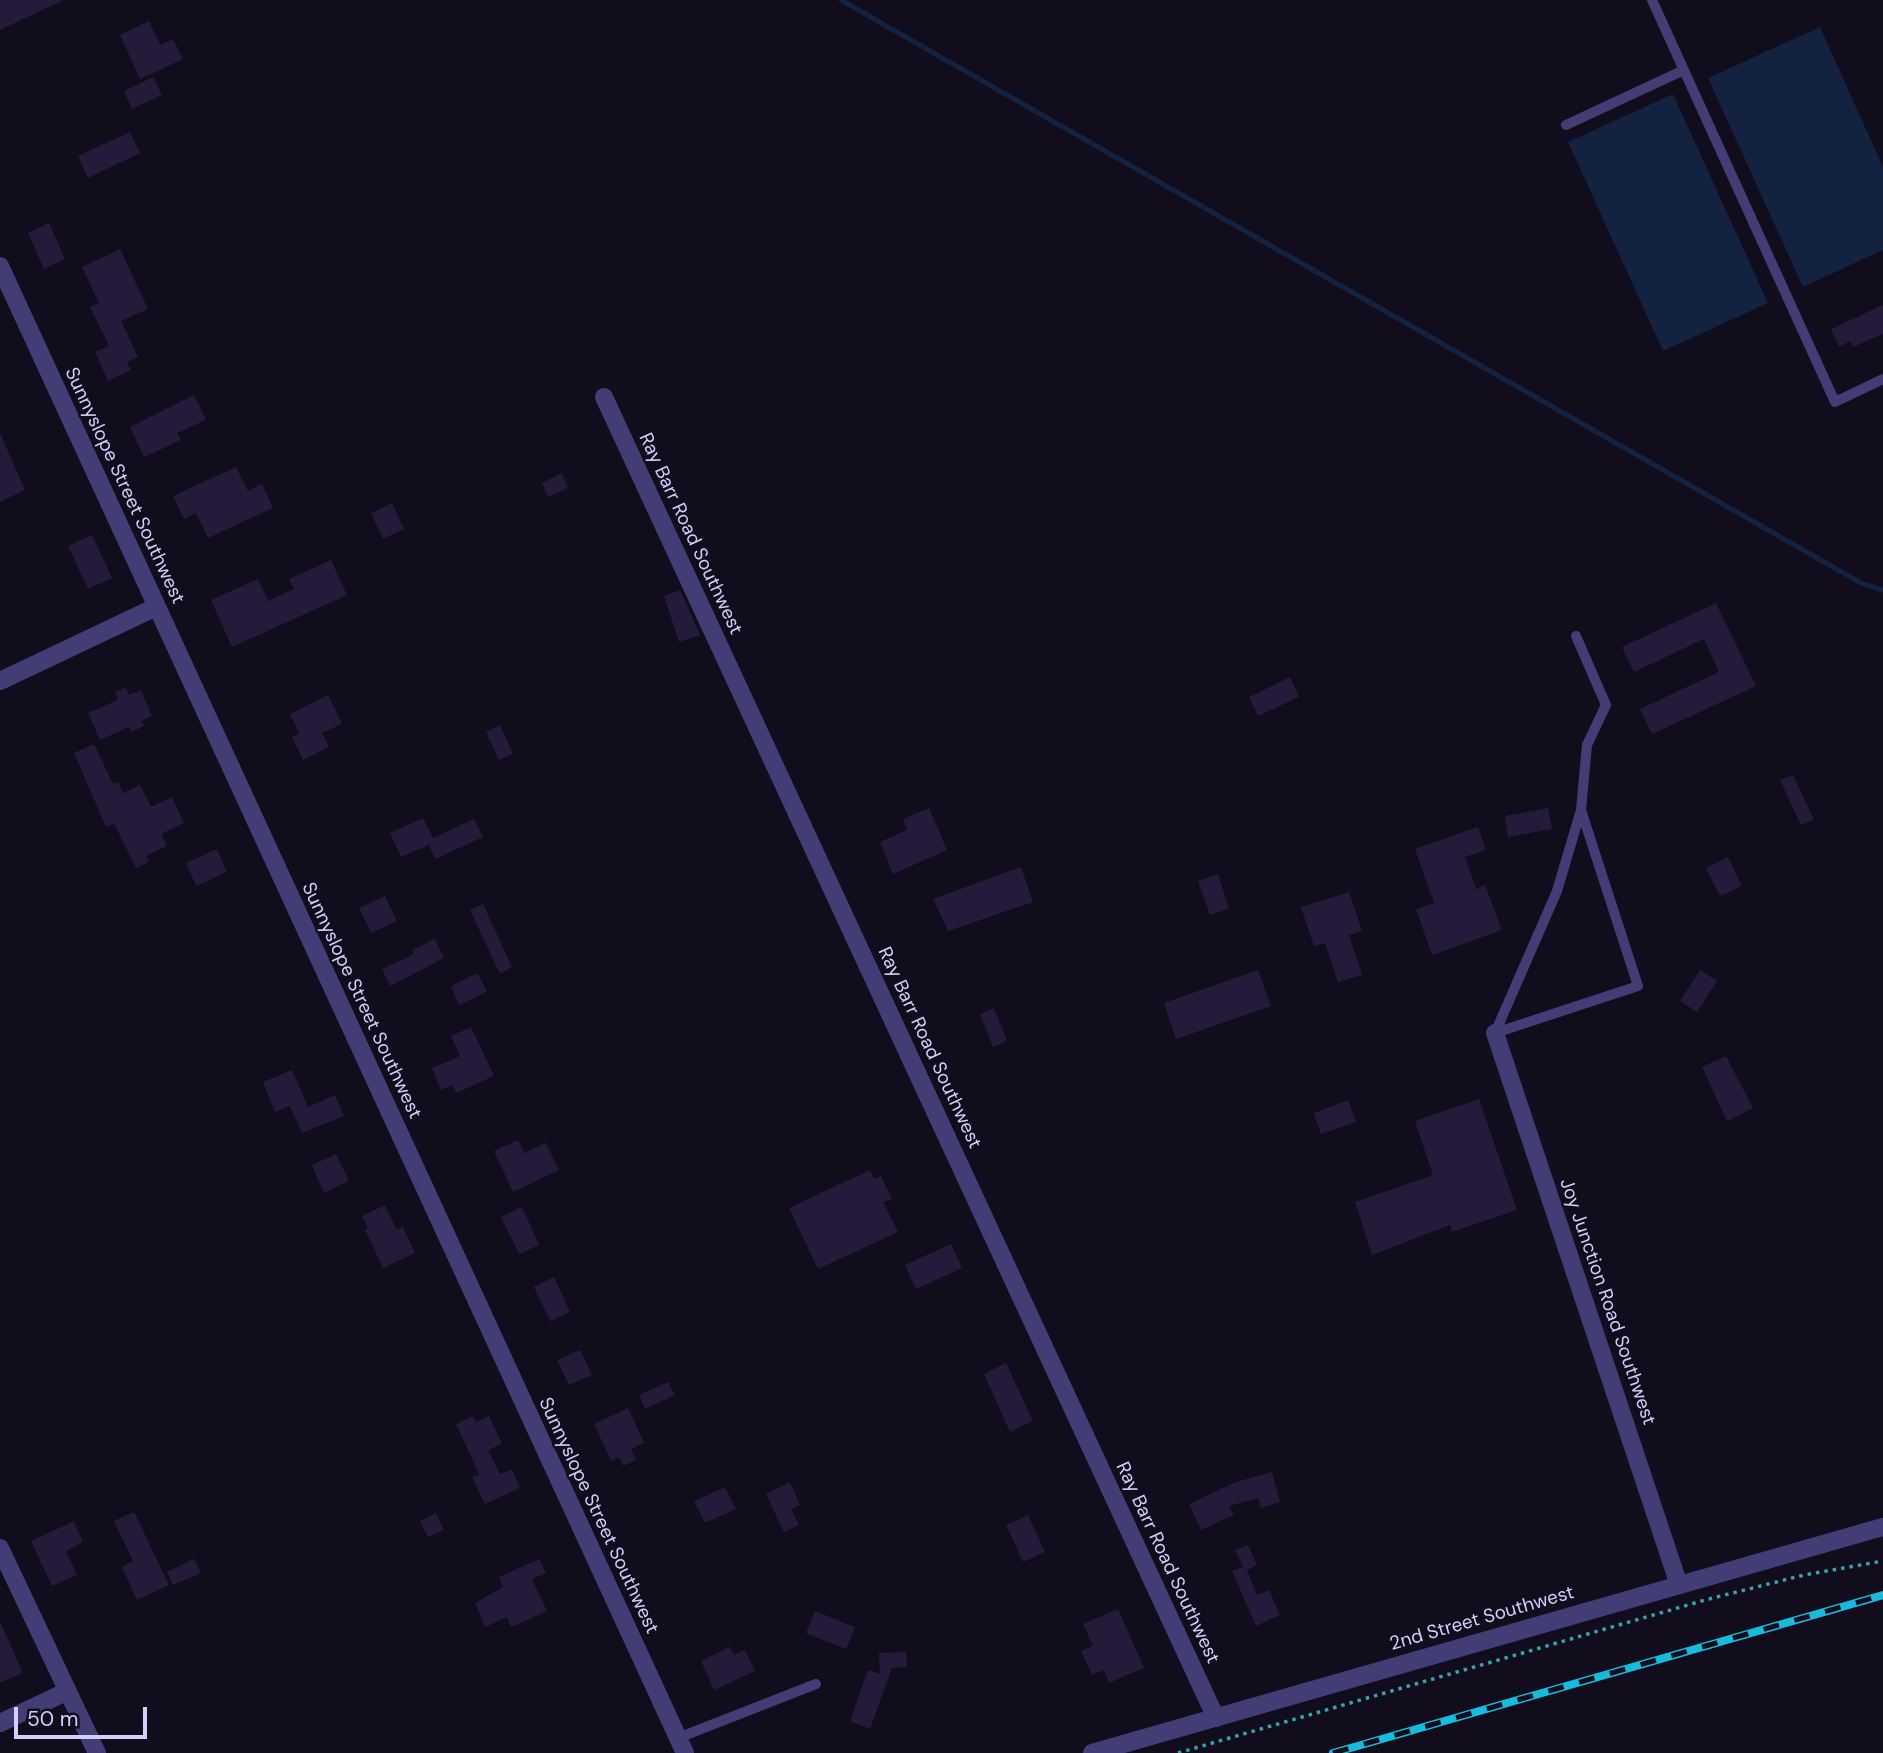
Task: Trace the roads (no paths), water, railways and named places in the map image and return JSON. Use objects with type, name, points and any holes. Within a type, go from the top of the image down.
[{"type":"street","name":"Sunnyslope Street Southwest","points":[[0,266],[681,1745]]},
{"type":"street","name":"Ray Barr Road Southwest","points":[[604,397],[1216,1718]]},
{"type":"street","points":[[0,681],[156,607]]},
{"type":"street","name":"Joy Junction Road Southwest","points":[[1495,1033],[1679,1585]]},
{"type":"street","name":"2nd Street Southwest","points":[[1092,1753],[1883,1527]]},
{"type":"street","points":[[0,1548],[97,1753]]},
{"type":"street","points":[[0,1723],[68,1691]]},
{"type":"lane","points":[[1652,0],[1835,402],[1883,380]]},
{"type":"lane","points":[[1566,125],[1684,70]]},
{"type":"lane","points":[[1495,1033],[1557,891],[1581,810],[1587,745],[1606,705],[1576,636]]},
{"type":"lane","points":[[1495,1033],[1638,986],[1581,810]]},
{"type":"lane","points":[[681,1745],[816,1684]]},
{"type":"water","points":[[1820,27],[1883,167],[1883,250],[1803,287],[1708,78]]},
{"type":"water","points":[[1673,94],[1768,303],[1663,351],[1568,142]]},
{"type":"waterway","points":[[841,0],[1861,583],[1883,590]]},
{"type":"railway","points":[[1333,1753],[1883,1595]]}]
